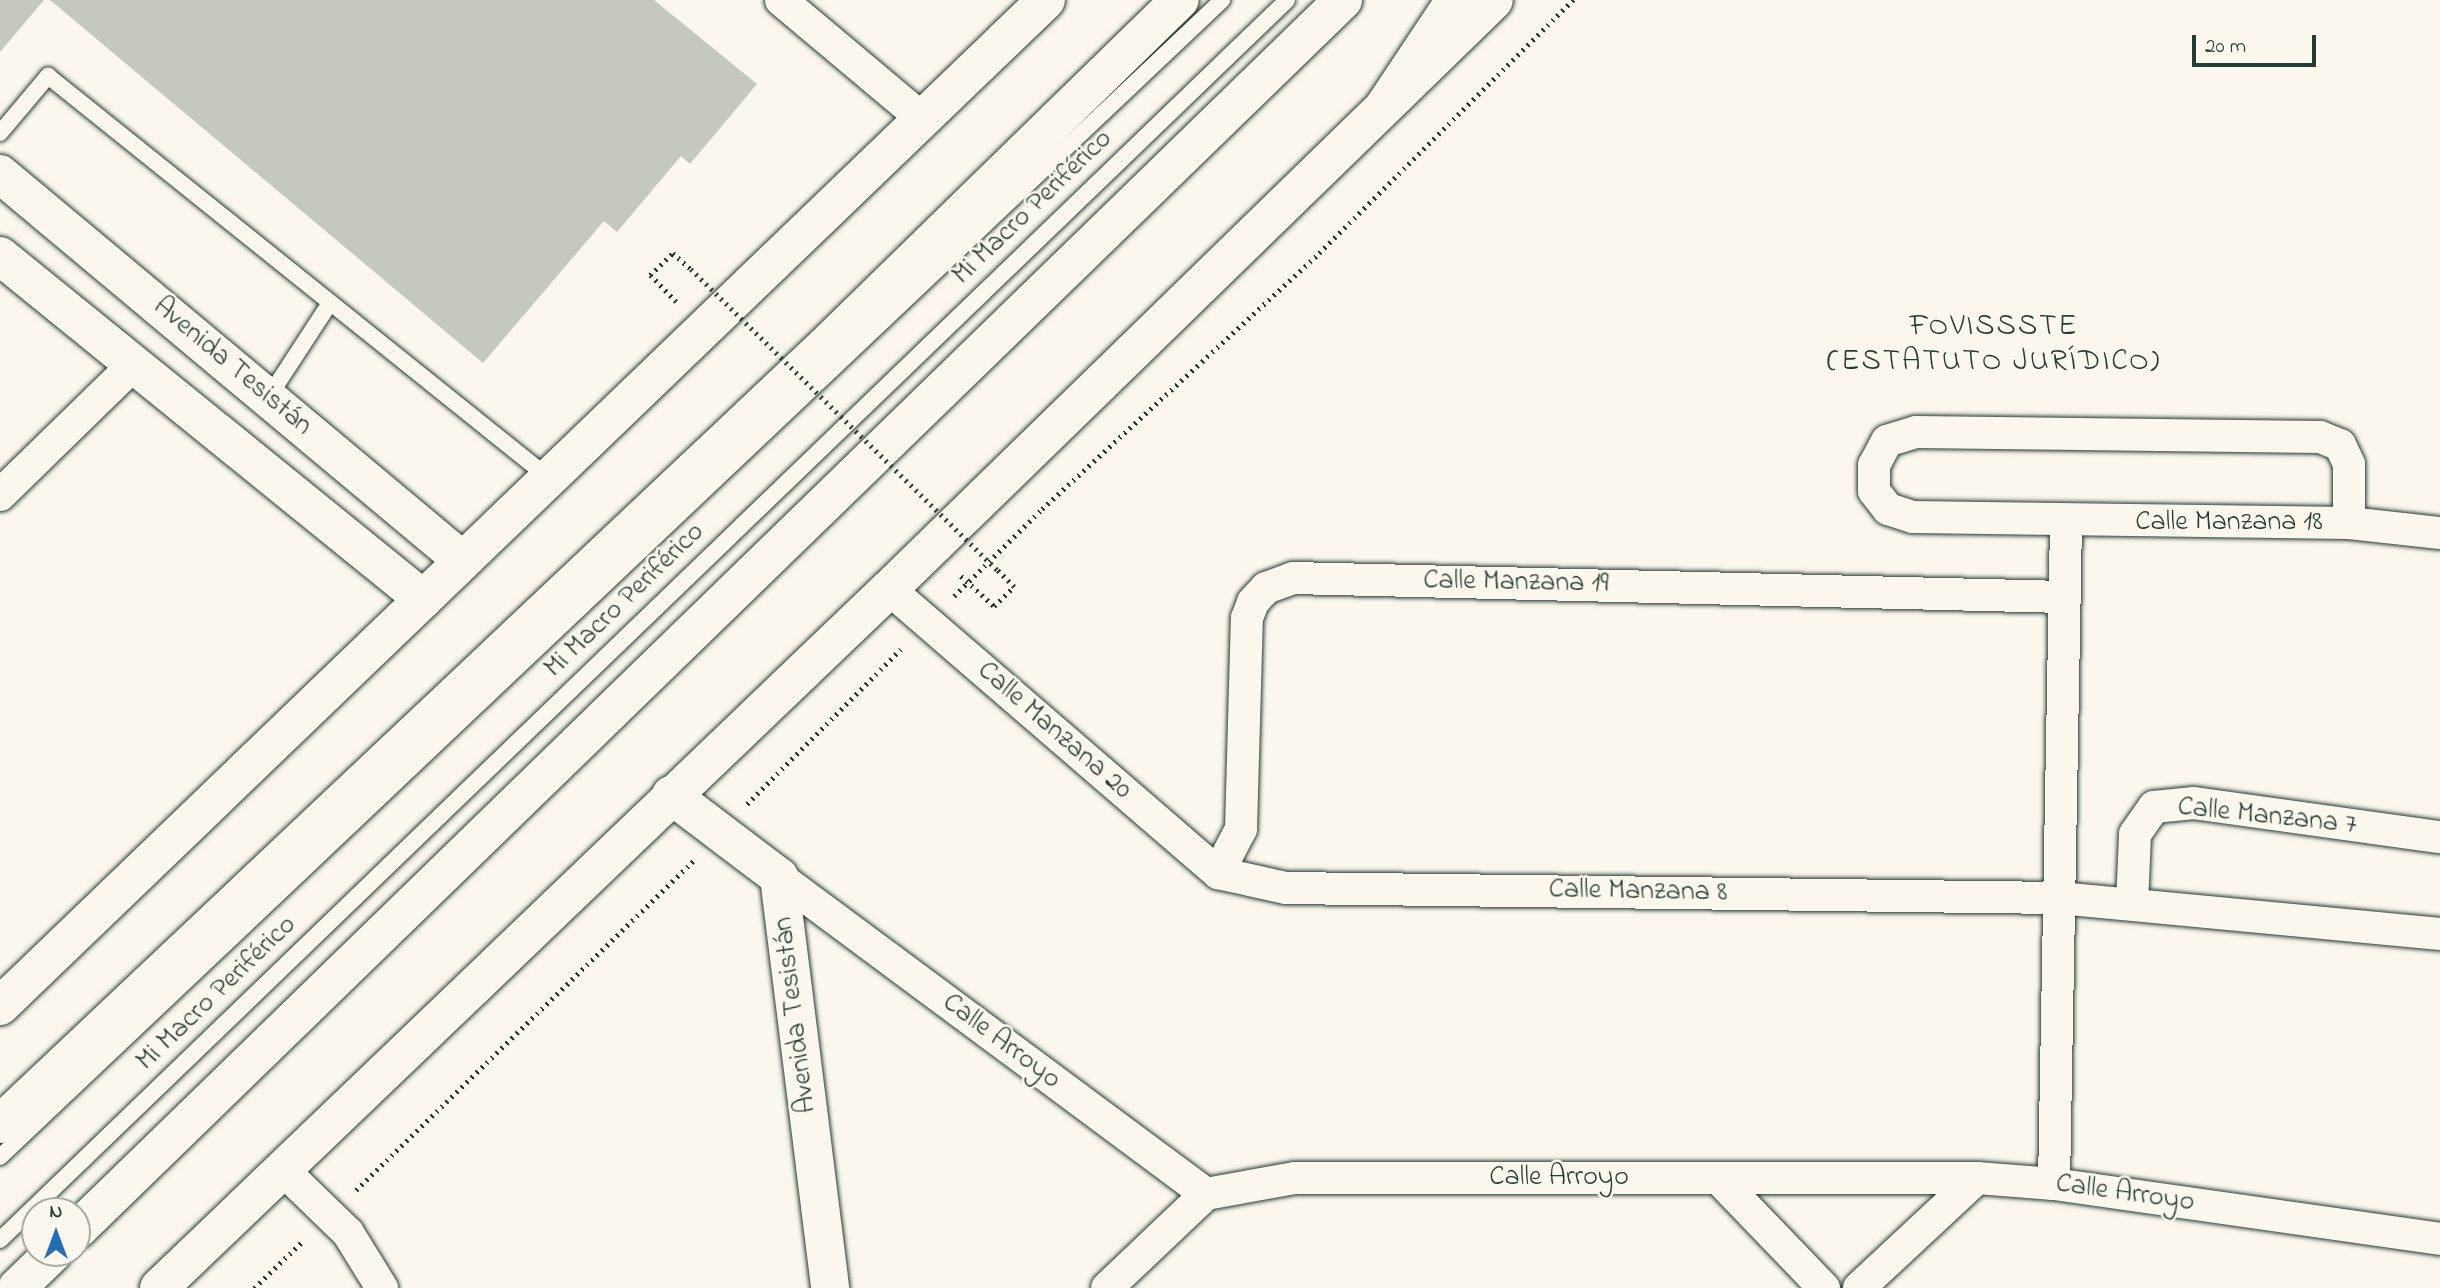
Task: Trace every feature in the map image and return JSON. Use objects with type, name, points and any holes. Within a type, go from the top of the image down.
[{"type":"main road","points":[[0,1006],[1046,0]]},
{"type":"main road","points":[[0,1124],[826,345],[1180,0]]},
{"type":"main road","points":[[91,1216],[1343,0]]},
{"type":"main road","points":[[1383,108],[1455,0]]},
{"type":"main road","points":[[159,1288],[889,589],[1494,0]]},
{"type":"main road","name":"Avenida Tesistán","points":[[0,174],[463,561]]},
{"type":"main road","name":"Avenida Tesistán","points":[[0,256],[423,599]]},
{"type":"main road","name":"Avenida Tesistán","points":[[671,795],[779,877],[830,1288]]},
{"type":"main road","points":[[17,1288],[39,1267]]},
{"type":"street","points":[[781,0],[923,119]]},
{"type":"street","points":[[0,495],[133,365]]},
{"type":"street","name":"Calle Manzana 18","points":[[1916,432],[2320,438],[2340,445],[2349,464],[2350,523],[2066,522],[1913,517],[1888,509],[1874,491],[1874,465],[1887,441],[1916,432]]},
{"type":"street","points":[[2054,1184],[2066,522]]},
{"type":"street","points":[[2350,523],[2440,533]]},
{"type":"street","name":"Calle Manzana 19","points":[[1218,873],[1241,829],[1247,618],[1252,602],[1266,588],[1293,578],[2064,597]]},
{"type":"street","name":"Calle Manzana 20","points":[[889,589],[1218,873]]},
{"type":"street","name":"Calle Manzana 7","points":[[2132,904],[2135,835],[2154,807],[2194,803],[2440,837]]},
{"type":"street","name":"Calle Manzana 8","points":[[1218,873],[1286,888],[2059,898]]},
{"type":"street","name":"Calle Arroyo","points":[[779,877],[1206,1194],[1295,1178],[1977,1178],[2054,1184],[2440,1240]]},
{"type":"street","points":[[2059,898],[2440,934]]},
{"type":"street","points":[[282,1168],[348,1233],[382,1288]]},
{"type":"street","points":[[1718,1178],[1824,1288]]},
{"type":"street","points":[[1859,1288],[1977,1178]]},
{"type":"street","points":[[1107,1288],[1206,1194]]},
{"type":"lane","name":"Mi Macro Periférico","points":[[0,1157],[1222,0]]},
{"type":"lane","name":"Mi Macro Periférico","points":[[0,1240],[1287,0]]},
{"type":"lane","points":[[0,133],[48,76],[548,478]]},
{"type":"lane","points":[[268,398],[330,303]]},
{"type":"path","points":[[703,330],[650,275],[673,253],[1014,587],[993,606],[930,548]]},
{"type":"building","points":[[0,0],[44,0],[0,52]]},
{"type":"building","points":[[50,0],[654,0],[757,84],[690,164],[681,156],[617,232],[604,221],[483,363]]},
{"type":"district","name":"FOVISSSTE (ESTATUTO JURÍDICO)","points":[[1994,344]]}]
